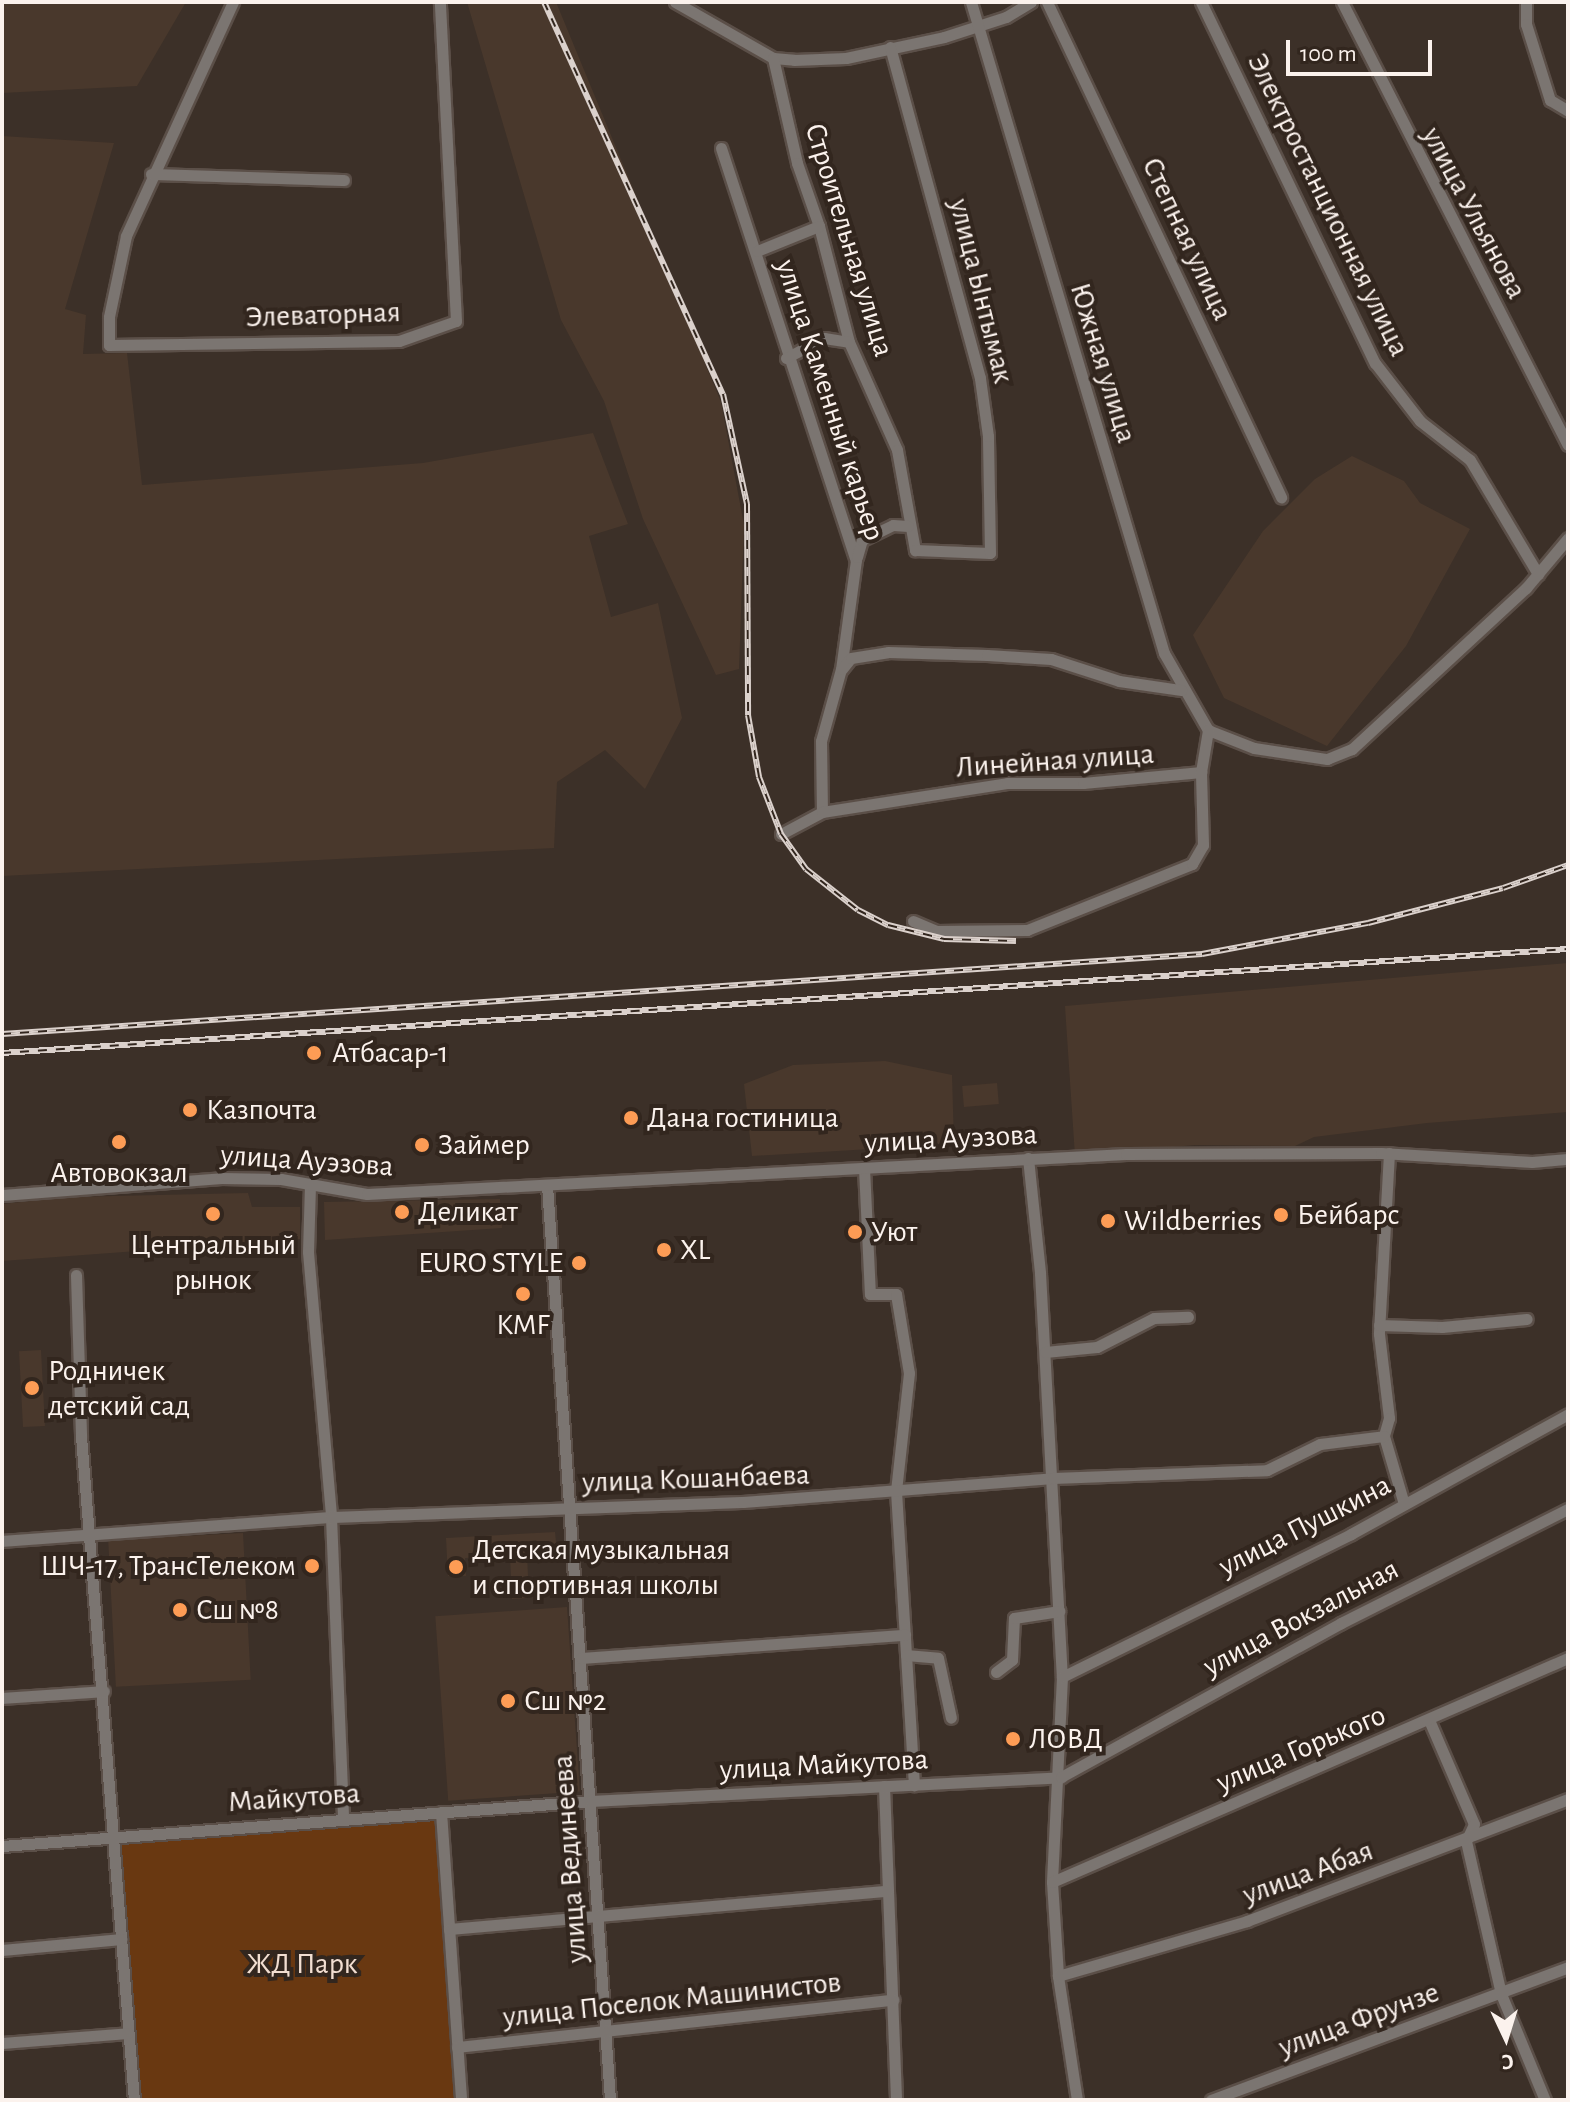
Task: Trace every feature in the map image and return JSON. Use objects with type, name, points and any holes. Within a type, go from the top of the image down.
[{"type":"street","points":[[233,2],[209,63],[151,174],[344,180]]},
{"type":"street","name":"Элеваторная","points":[[151,174],[126,236],[109,317],[109,345],[399,341],[456,321],[440,2]]},
{"type":"street","points":[[675,2],[773,58],[846,58],[978,26],[1031,2]]},
{"type":"street","name":"Южная улица","points":[[971,2],[1164,653],[1181,690],[1208,730]]},
{"type":"street","name":"Степная улица","points":[[1047,2],[1281,497]]},
{"type":"street","name":"Электростанционная улица","points":[[1201,2],[1375,363],[1420,421],[1470,460],[1538,574]]},
{"type":"street","name":"улица Ульянова","points":[[1342,2],[1568,445]]},
{"type":"street","points":[[1526,2],[1526,24],[1550,100],[1568,111]]},
{"type":"street","name":"улица Ынтымак","points":[[890,47],[980,378],[988,436],[990,553],[915,550],[908,526]]},
{"type":"street","name":"Строительная улица","points":[[773,58],[797,163],[819,226],[849,342],[897,450],[908,526]]},
{"type":"street","name":"улица Каменный карьер","points":[[721,148],[757,251],[786,358],[828,487],[852,536],[856,560],[841,669],[821,741],[822,812]]},
{"type":"street","points":[[757,251],[819,226]]},
{"type":"street","points":[[786,358],[824,338],[849,342]]},
{"type":"street","points":[[856,560],[862,540],[893,525],[908,526]]},
{"type":"street","points":[[913,921],[936,931],[1027,930],[1192,864],[1203,845],[1201,772],[1208,730],[1254,748],[1327,759],[1352,749],[1538,574],[1568,538]]},
{"type":"street","points":[[841,669],[851,658],[888,652],[987,655],[1051,659],[1119,681],[1181,690]]},
{"type":"street","name":"Линейная улица","points":[[781,834],[822,812],[1007,783],[1083,783],[1201,772]]},
{"type":"street","points":[[1389,1153],[1379,1325],[1389,1418],[1384,1436],[1404,1504]]},
{"type":"street","name":"улица Ауэзова","points":[[2,1195],[221,1178],[310,1185],[367,1194],[1028,1158],[1389,1153],[1532,1162],[1568,1159]]},
{"type":"street","points":[[1028,1158],[1045,1352],[1062,1677],[1061,1777],[1052,1882],[1058,1976],[1077,2100]]},
{"type":"street","points":[[864,1168],[870,1294],[896,1294],[909,1373],[896,1491],[914,1785]]},
{"type":"street","points":[[310,1185],[308,1252],[331,1517],[343,1818]]},
{"type":"street","name":"улица Вединеева","points":[[547,1185],[610,2100]]},
{"type":"street","points":[[76,1275],[81,1436],[104,1691],[134,2100]]},
{"type":"street","points":[[1045,1352],[1097,1347],[1154,1318],[1188,1317]]},
{"type":"street","points":[[1379,1325],[1442,1327],[1527,1319]]},
{"type":"street","name":"улица Пушкина","points":[[1062,1677],[1404,1504],[1568,1414]]},
{"type":"street","name":"улица Кошанбаева","points":[[2,1541],[90,1532],[331,1517],[568,1508],[896,1491],[1053,1478],[1267,1470],[1320,1444],[1384,1436]]},
{"type":"street","name":"улица Вокзальная","points":[[1061,1777],[1341,1623],[1568,1509]]},
{"type":"street","points":[[996,1672],[1012,1660],[1014,1618],[1059,1611]]},
{"type":"street","points":[[581,1658],[905,1635]]},
{"type":"street","points":[[906,1655],[938,1658],[951,1718]]},
{"type":"street","name":"улица Горького","points":[[1052,1882],[1568,1658]]},
{"type":"street","points":[[2,1698],[104,1691]]},
{"type":"street","points":[[1429,1720],[1474,1824],[1466,1841],[1501,1994],[1545,2100]]},
{"type":"street","name":"улица Майкутова","points":[[591,1801],[1061,1777]]},
{"type":"street","points":[[884,1786],[896,2100]]},
{"type":"street","name":"улица Абая","points":[[1058,1976],[1247,1921],[1466,1841],[1568,1799]]},
{"type":"street","name":"Майкутова","points":[[2,1846],[591,1801]]},
{"type":"street","points":[[441,1812],[461,2100]]},
{"type":"street","points":[[449,1929],[887,1891]]},
{"type":"street","points":[[2,1950],[121,1939]]},
{"type":"street","name":"улица Фрунзе","points":[[1211,2100],[1568,1967]]},
{"type":"street","name":"улица Поселок Машинистов","points":[[457,2047],[605,2034],[893,2000]]},
{"type":"street","points":[[2,2043],[128,2033]]},
{"type":"shaded area","points":[[2,2],[186,2],[137,86],[2,93]]},
{"type":"shaded area","points":[[467,2],[556,2],[721,402],[744,525],[739,669],[716,675],[643,519],[604,401],[561,320]]},
{"type":"shaded area","points":[[2,136],[114,143],[65,309],[86,315],[83,354],[127,353],[142,485],[423,463],[593,433],[628,524],[589,536],[611,617],[658,603],[682,718],[645,789],[605,750],[557,782],[554,848],[2,876]]},
{"type":"shaded area","points":[[1352,456],[1404,481],[1420,503],[1470,529],[1406,646],[1327,746],[1224,698],[1193,635],[1263,531],[1315,479]]},
{"type":"shaded area","points":[[1568,963],[1568,1112],[1427,1123],[1314,1137],[1295,1146],[1195,1145],[1075,1156],[1065,1006]]},
{"type":"shaded area","points":[[885,1061],[952,1075],[954,1144],[752,1156],[744,1084],[793,1065]]},
{"type":"shaded area","points":[[997,1083],[999,1104],[964,1107],[962,1086]]},
{"type":"shaded area","points":[[248,1193],[252,1207],[300,1207],[300,1239],[2,1261],[2,1204],[69,1197]]},
{"type":"shaded area","points":[[500,1199],[502,1228],[325,1240],[324,1202]]},
{"type":"shaded area","name":"Родничек детский сад","points":[[41,1350],[45,1426],[23,1427],[19,1351]]},
{"type":"shaded area","name":"Детская музыкальная и спортивная школы","points":[[555,1532],[557,1552],[527,1554],[529,1598],[512,1599],[510,1556],[465,1558],[466,1576],[448,1576],[446,1538]]},
{"type":"shaded area","name":"Сш №8","points":[[243,1533],[251,1680],[116,1687],[108,1540]]},
{"type":"shaded area","name":"Сш №2","points":[[567,1607],[580,1792],[448,1801],[435,1616]]},
{"type":"green space","name":"ЖД Парк","points":[[435,1818],[455,2100],[137,2100],[119,1840]]},
{"type":"railway","points":[[544,2],[723,394],[747,504],[748,715],[759,777],[781,834],[806,869],[858,910],[888,925],[944,939],[1016,941]]},
{"type":"railway","points":[[2,1034],[1202,954],[1368,923],[1503,888],[1568,865]]},
{"type":"railway","points":[[2,1053],[1568,949]]},
{"type":"place","name":"Атбасар-1","points":[[314,1053]]},
{"type":"place","name":"Казпочта","points":[[190,1110]]},
{"type":"place","name":"Дана гостиница","points":[[631,1118]]},
{"type":"place","name":"Автовокзал","points":[[119,1142]]},
{"type":"place","name":"Займер","points":[[422,1145]]},
{"type":"place","name":"Деликат","points":[[402,1212]]},
{"type":"place","name":"Центральный рынок","points":[[213,1214]]},
{"type":"place","name":"Бейбарс","points":[[1281,1215]]},
{"type":"place","name":"Wildberries","points":[[1108,1221]]},
{"type":"place","name":"Уют","points":[[855,1232]]},
{"type":"place","name":"XL","points":[[664,1250]]},
{"type":"place","name":"EURO STYLE","points":[[579,1263]]},
{"type":"place","name":"KMF","points":[[523,1294]]},
{"type":"place","name":"Родничек детский сад","points":[[32,1388]]},
{"type":"place","name":"ШЧ-17, ТрансТелеком","points":[[312,1566]]},
{"type":"place","name":"Детская музыкальная и спортивная школы","points":[[456,1567]]},
{"type":"place","name":"Сш №8","points":[[180,1610]]},
{"type":"place","name":"Сш №2","points":[[508,1701]]},
{"type":"place","name":"ЛОВД","points":[[1013,1739]]}]
